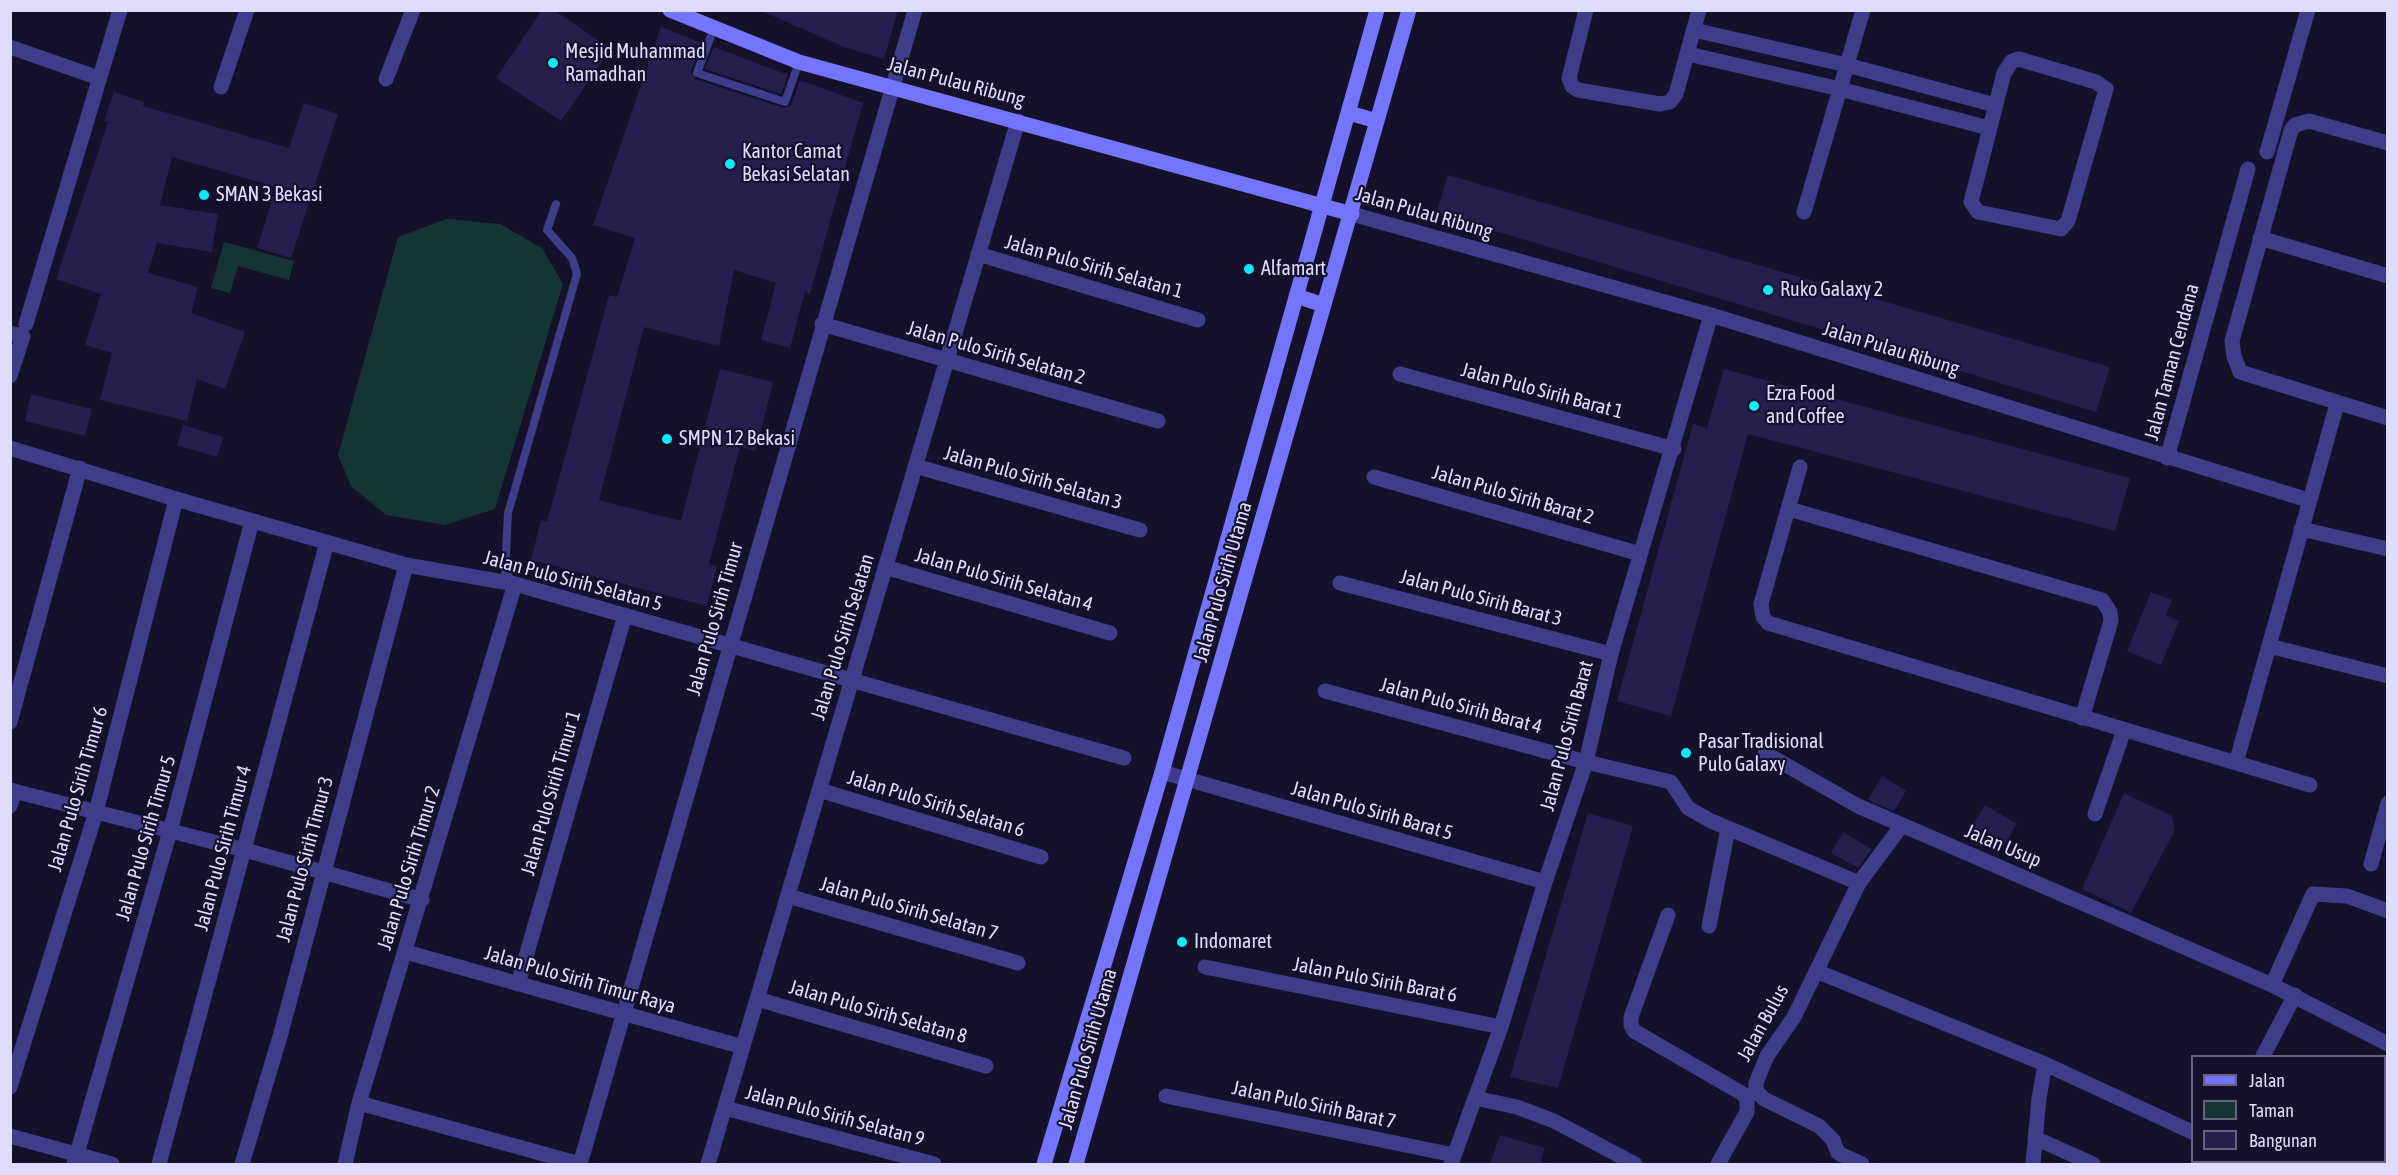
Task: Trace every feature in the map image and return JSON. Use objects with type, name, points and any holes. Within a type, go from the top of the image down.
[{"type":"main road","name":"Jalan Pulau Ribung","points":[[670,10],[800,62],[1352,214]]},
{"type":"main road","name":"Jalan Pulo Sirih Utama","points":[[1044,1164],[1162,771],[1377,10]]},
{"type":"main road","name":"Jalan Pulo Sirih Utama","points":[[1076,1164],[1189,779],[1409,10]]},
{"type":"main road","points":[[1349,113],[1377,122]]},
{"type":"main road","points":[[1296,296],[1324,305]]},
{"type":"street","points":[[26,324],[120,10]]},
{"type":"street","points":[[221,87],[247,10]]},
{"type":"street","points":[[386,80],[413,10]]},
{"type":"street","name":"Jalan Pulo Sirih Timur","points":[[580,1164],[915,10]]},
{"type":"street","points":[[1586,10],[1569,78],[1575,88],[1665,104],[1676,94],[1699,10]]},
{"type":"street","points":[[1804,212],[1863,10]]},
{"type":"street","points":[[2267,152],[2308,10]]},
{"type":"street","points":[[1694,30],[1847,65],[1995,105]]},
{"type":"street","points":[[10,47],[99,78]]},
{"type":"street","points":[[1688,54],[1840,89],[1989,128]]},
{"type":"street","points":[[2019,59],[2101,84],[2106,89],[2068,222],[2064,228],[2058,230],[1975,210],[1971,202],[1995,105],[2004,73],[2012,61],[2019,59]]},
{"type":"street","name":"Jalan Pulo Sirih Selatan","points":[[708,1164],[1018,121]]},
{"type":"street","points":[[2388,143],[2309,121],[2295,125],[2291,130],[2233,330],[2234,356],[2240,372],[2388,418]]},
{"type":"street","name":"Jalan Taman Cendana","points":[[2248,170],[2167,458],[2308,500]]},
{"type":"street","name":"Jalan Pulau Ribung","points":[[1352,214],[1712,315],[2167,458]]},
{"type":"street","points":[[2260,238],[2388,276]]},
{"type":"street","name":"Jalan Pulo Sirih Selatan 1","points":[[978,254],[1198,320]]},
{"type":"street","name":"Jalan Pulo Sirih Barat","points":[[1453,1160],[1501,1027],[1545,882],[1586,762],[1611,654],[1674,449],[1712,315]]},
{"type":"street","name":"Jalan Pulo Sirih Selatan 2","points":[[822,324],[1158,421]]},
{"type":"street","points":[[10,333],[23,336],[10,376]]},
{"type":"street","name":"Jalan Pulo Sirih Barat 1","points":[[1400,374],[1674,449]]},
{"type":"street","points":[[2236,763],[2308,500],[2337,404]]},
{"type":"street","name":"Jalan Pulo Sirih Selatan 5","points":[[10,448],[176,499],[406,565],[515,584],[1124,758]]},
{"type":"street","name":"Jalan Pulo Sirih Selatan 3","points":[[915,466],[1140,530]]},
{"type":"street","points":[[1800,467],[1761,604],[1763,617],[1768,623],[2310,785]]},
{"type":"street","points":[[10,722],[80,468]]},
{"type":"street","name":"Jalan Pulo Sirih Barat 2","points":[[1374,477],[1640,554]]},
{"type":"street","name":"Jalan Pulo Sirih Timur 6","points":[[10,1087],[96,812],[176,499]]},
{"type":"street","points":[[1789,509],[2102,600],[2110,612],[2111,621],[2082,718]]},
{"type":"street","name":"Jalan Pulo Sirih Timur 5","points":[[76,1160],[170,831],[252,521]]},
{"type":"street","points":[[2301,529],[2388,549]]},
{"type":"street","name":"Jalan Pulo Sirih Timur 4","points":[[159,1164],[327,542]]},
{"type":"street","name":"Jalan Pulo Sirih Timur 3","points":[[242,1164],[280,1034],[406,565]]},
{"type":"street","name":"Jalan Pulo Sirih Selatan 4","points":[[885,567],[1110,633]]},
{"type":"street","name":"Jalan Pulo Sirih Barat 3","points":[[1340,583],[1611,654]]},
{"type":"street","name":"Jalan Pulo Sirih Timur 2","points":[[345,1164],[359,1103],[422,900],[515,584]]},
{"type":"street","name":"Jalan Pulo Sirih Timur 1","points":[[518,984],[625,615]]},
{"type":"street","points":[[2269,646],[2388,676]]},
{"type":"street","name":"Jalan Pulo Sirih Barat 4","points":[[1325,691],[1586,762]]},
{"type":"street","points":[[2095,814],[2124,730]]},
{"type":"street","name":"Jalan Usup","points":[[1765,753],[1858,806],[2295,995],[2388,1044]]},
{"type":"street","points":[[1586,762],[1671,782],[1688,808],[1728,829],[1859,883],[1871,863],[1902,825]]},
{"type":"street","name":"Jalan Pulo Sirih Barat 5","points":[[1162,771],[1545,882]]},
{"type":"street","name":"Jalan Pulo Sirih Selatan 6","points":[[819,790],[1041,857]]},
{"type":"street","points":[[12,795],[96,812],[245,850],[422,900]]},
{"type":"street","points":[[2371,864],[2388,803]]},
{"type":"street","points":[[1709,926],[1728,829]]},
{"type":"street","name":"Jalan Bulus","points":[[1859,883],[1794,1017],[1761,1068],[1755,1087],[1764,1099],[1819,1126],[1833,1140],[1835,1159],[1862,1164]]},
{"type":"street","points":[[2272,985],[2313,894],[2347,896],[2388,911]]},
{"type":"street","name":"Jalan Pulo Sirih Selatan 7","points":[[788,896],[1018,963]]},
{"type":"street","points":[[1668,915],[1631,1017],[1631,1025],[1634,1031],[1743,1094],[1747,1099],[1747,1112],[1718,1164]]},
{"type":"street","name":"Jalan Pulo Sirih Timur Raya","points":[[406,952],[743,1047]]},
{"type":"street","name":"Jalan Pulo Sirih Barat 6","points":[[1205,967],[1501,1027]]},
{"type":"street","points":[[1816,971],[2045,1064],[2191,1131]]},
{"type":"street","points":[[2264,1055],[2295,995]]},
{"type":"street","name":"Jalan Pulo Sirih Selatan 8","points":[[757,999],[986,1066]]},
{"type":"street","points":[[2033,1164],[2045,1064]]},
{"type":"street","name":"Jalan Pulo Sirih Barat 7","points":[[1166,1096],[1453,1160]]},
{"type":"street","points":[[1475,1098],[1517,1107],[1554,1121],[1635,1164]]},
{"type":"street","points":[[359,1103],[580,1164]]},
{"type":"street","name":"Jalan Pulo Sirih Selatan 9","points":[[725,1108],[934,1164]]},
{"type":"street","points":[[10,1136],[76,1160],[112,1164]]},
{"type":"street","points":[[2035,1138],[2093,1164]]},
{"type":"lane","points":[[714,28],[697,74],[785,102],[800,62]]},
{"type":"lane","points":[[515,584],[505,573],[507,513],[577,274],[572,258],[547,230],[556,204]]},
{"type":"green space","points":[[446,219],[500,224],[542,248],[563,284],[495,509],[445,525],[386,515],[351,486],[338,455],[398,237]]},
{"type":"green space","points":[[224,242],[294,261],[289,280],[238,266],[230,293],[211,288]]},
{"type":"building","name":"Mesjid Muhammad Ramadhan","points":[[542,10],[554,10],[611,49],[561,121],[496,78]]},
{"type":"building","points":[[759,10],[898,10],[884,59],[844,47]]},
{"type":"building","points":[[661,27],[702,43],[691,71],[695,79],[784,108],[791,105],[800,80],[863,103],[810,294],[805,292],[790,348],[761,340],[776,283],[734,270],[719,346],[644,327],[599,500],[681,521],[720,369],[773,382],[756,451],[740,447],[709,564],[717,566],[707,606],[531,560],[541,520],[547,522],[609,295],[617,297],[635,238],[593,225]]},
{"type":"building","points":[[714,47],[788,75],[781,94],[705,69]]},
{"type":"building","points":[[114,92],[144,102],[143,106],[289,148],[304,103],[338,114],[291,258],[257,248],[276,187],[172,157],[160,205],[218,214],[212,252],[157,243],[148,273],[198,287],[191,313],[245,332],[225,389],[197,379],[187,421],[100,400],[112,353],[85,345],[101,294],[56,279],[108,122],[104,121]]},
{"type":"building","name":"Ruko Galaxy 2","points":[[1448,175],[2110,367],[2096,412],[1436,213]]},
{"type":"building","points":[[1724,369],[2130,478],[2115,531],[1748,434],[1671,716],[1617,701],[1693,424],[1707,428]]},
{"type":"building","points":[[31,394],[92,409],[85,436],[25,421]]},
{"type":"building","points":[[183,425],[223,437],[217,457],[177,445]]},
{"type":"building","points":[[2151,592],[2172,600],[2166,615],[2179,621],[2161,665],[2127,651]]},
{"type":"building","points":[[1882,776],[1906,791],[1894,811],[1868,800]]},
{"type":"building","points":[[2124,793],[2172,816],[2175,830],[2131,913],[2082,889]]},
{"type":"building","points":[[1985,805],[2017,824],[2001,850],[1969,831]]},
{"type":"building","points":[[1588,813],[1633,826],[1558,1088],[1510,1077]]},
{"type":"building","points":[[1843,832],[1872,849],[1858,868],[1831,853]]},
{"type":"building","points":[[1500,1135],[1545,1148],[1540,1164],[1490,1164]]},
{"type":"place","name":"Mesjid Muhammad Ramadhan","points":[[553,63]]},
{"type":"place","name":"Kantor Camat Bekasi Selatan","points":[[730,164]]},
{"type":"place","name":"SMAN 3 Bekasi","points":[[204,195]]},
{"type":"place","name":"Alfamart","points":[[1249,269]]},
{"type":"place","name":"Ruko Galaxy 2","points":[[1768,290]]},
{"type":"place","name":"Ezra Food and Coffee","points":[[1754,406]]},
{"type":"place","name":"SMPN 12 Bekasi","points":[[667,439]]},
{"type":"place","name":"Pasar Tradisional Pulo Galaxy","points":[[1686,753]]},
{"type":"place","name":"Indomaret","points":[[1182,942]]}]
